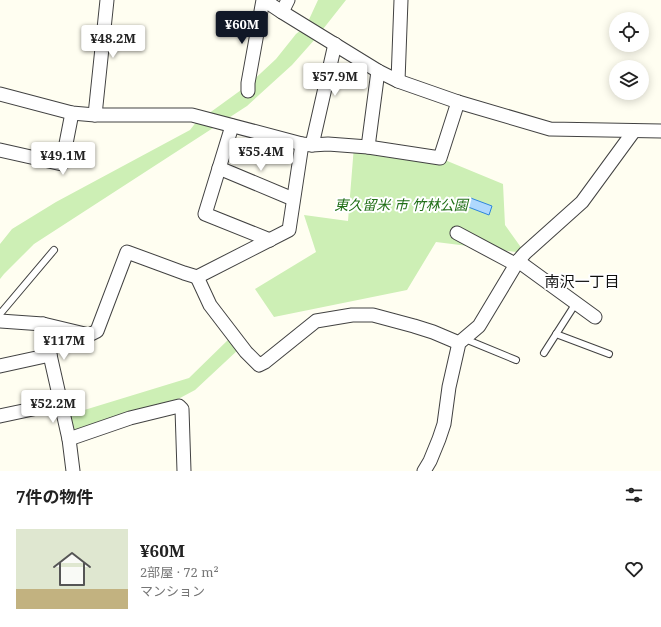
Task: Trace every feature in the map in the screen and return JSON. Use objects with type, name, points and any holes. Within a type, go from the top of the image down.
[{"type":"street","points":[[95,116],[107,0]]},
{"type":"street","points":[[248,91],[248,83],[264,0],[378,71],[398,81],[458,102],[550,129],[661,131]]},
{"type":"street","points":[[282,12],[288,0]]},
{"type":"street","points":[[398,81],[401,0]]},
{"type":"street","points":[[0,321],[42,324],[89,335],[97,331],[127,252],[197,277],[289,230],[293,199],[334,44]]},
{"type":"street","points":[[368,147],[378,71]]},
{"type":"street","points":[[0,94],[72,113],[95,116],[192,116],[307,144],[368,147],[440,158],[458,102]]},
{"type":"street","points":[[0,150],[62,164],[72,113]]},
{"type":"street","points":[[232,126],[205,214],[270,240]]},
{"type":"street","points":[[424,471],[430,461],[444,424],[449,387],[461,341],[479,326],[516,262],[582,202],[634,131]]},
{"type":"street","points":[[219,168],[293,199]]},
{"type":"street","points":[[457,233],[516,262],[595,317]]},
{"type":"street","points":[[197,277],[210,305],[246,352],[259,365],[265,362],[316,321],[352,315],[373,315],[461,341]]},
{"type":"street","points":[[42,324],[69,439],[73,471]]},
{"type":"street","points":[[0,366],[50,355]]},
{"type":"street","points":[[0,416],[61,403]]},
{"type":"street","points":[[69,439],[130,418],[179,406],[182,409],[184,471]]},
{"type":"lane","points":[[0,314],[54,250]]},
{"type":"lane","points":[[544,353],[576,303]]},
{"type":"lane","points":[[556,334],[609,354]]},
{"type":"lane","points":[[461,341],[516,360]]},
{"type":"green space","points":[[318,0],[346,0],[316,38],[292,65],[247,106],[34,244],[0,279],[0,244],[12,229],[56,202],[190,130],[197,121],[248,85],[276,59],[296,34],[306,26]]},
{"type":"green space","name":"東久留米 市 竹林公園","points":[[354,146],[440,158],[503,184],[505,225],[525,253],[436,242],[407,290],[274,317],[255,289],[316,252],[304,215],[348,221]]},
{"type":"green space","points":[[231,337],[239,349],[195,390],[180,398],[74,436],[68,415],[189,378]]},
{"type":"water","points":[[468,197],[492,206],[489,215],[463,205]]},
{"type":"district","name":"南沢一丁目","points":[[582,282]]}]
